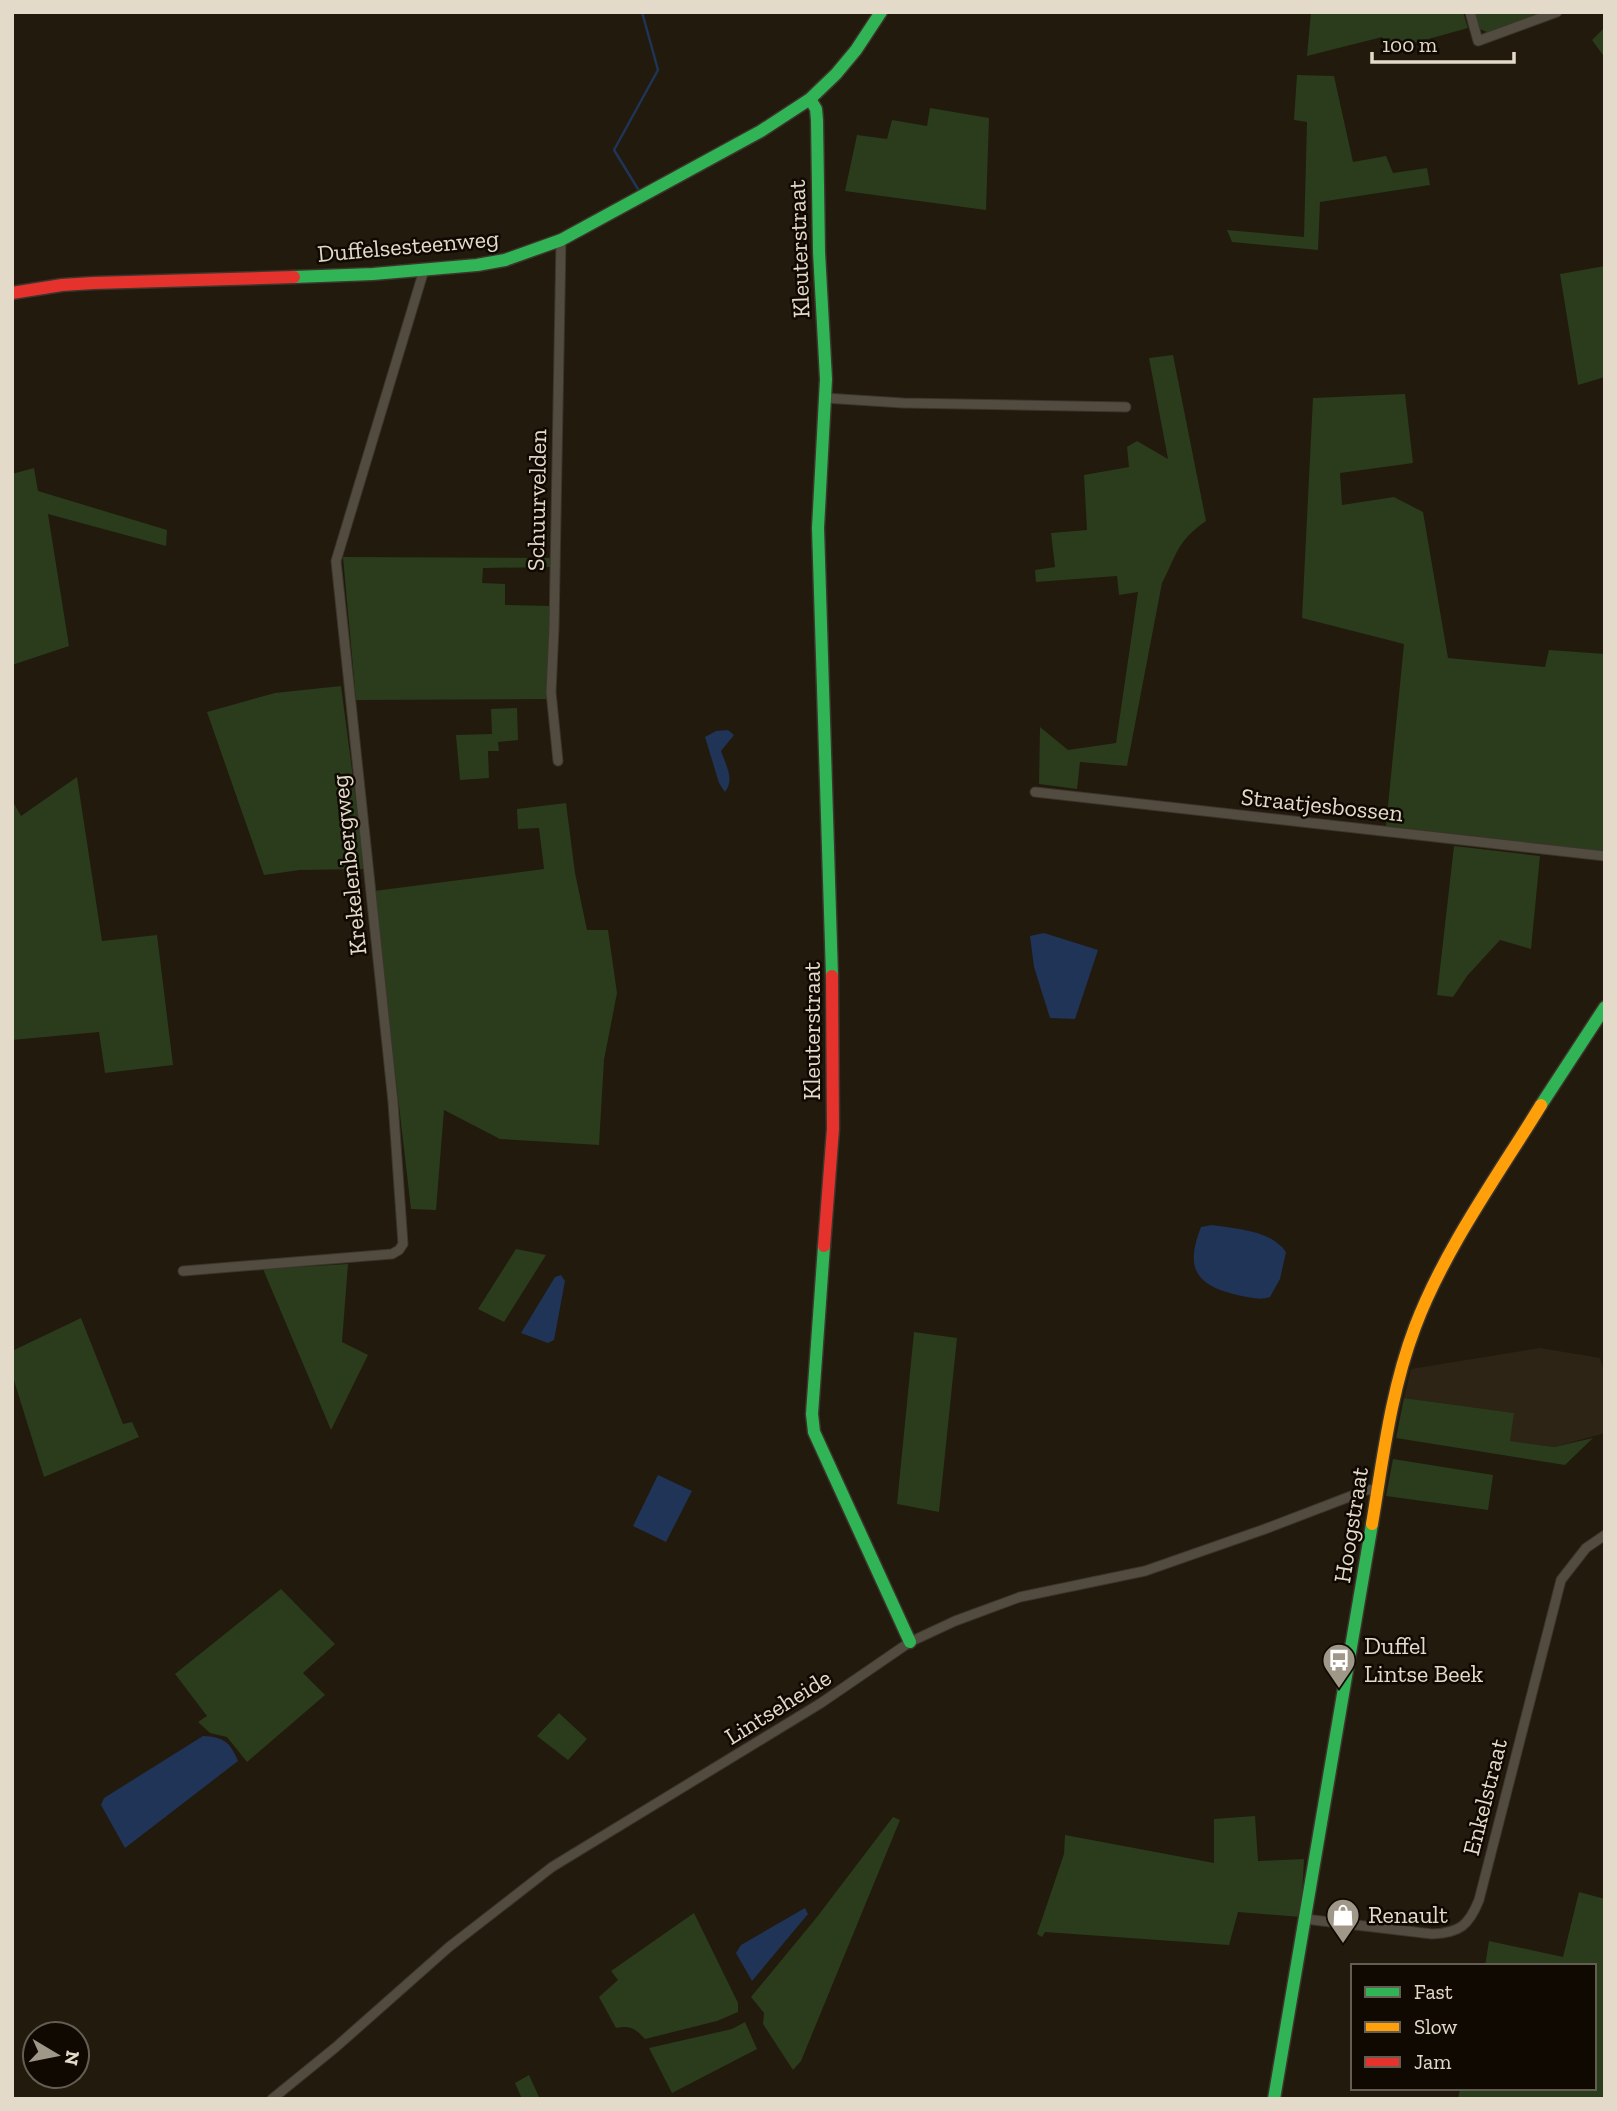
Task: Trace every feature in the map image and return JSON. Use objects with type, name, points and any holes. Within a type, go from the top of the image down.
[{"type":"street","name":"Duffelsesteenweg","points":[[12,293],[83,284],[424,270],[505,260],[561,240],[750,138],[810,99],[856,50],[881,12]]},
{"type":"street","points":[[1470,12],[1478,41],[1557,12]]},
{"type":"street","name":"Kleuterstraat","points":[[810,99],[816,109],[817,120],[825,398],[818,528],[832,940],[833,1129],[812,1414],[818,1443],[910,1643]]},
{"type":"street","name":"Schuurvelden","points":[[558,761],[551,692],[561,240]]},
{"type":"street","name":"Krekelenbergweg","points":[[183,1271],[392,1254],[400,1250],[403,1244],[393,1102],[336,561],[424,270]]},
{"type":"street","points":[[825,398],[903,403],[1126,408]]},
{"type":"street","name":"Straatjesbossen","points":[[1035,792],[1605,856]]},
{"type":"street","name":"Hoogstraat","points":[[1274,2099],[1390,1419],[1401,1370],[1433,1284],[1492,1185],[1605,1007]]},
{"type":"street","name":"Lintseheide","points":[[272,2099],[449,1947],[552,1867],[821,1703],[910,1643],[955,1621],[1020,1597],[1145,1571],[1242,1538],[1367,1490],[1378,1489]]},
{"type":"street","name":"Enkelstraat","points":[[1305,1919],[1449,1934],[1459,1930],[1472,1916],[1479,1900],[1561,1580],[1586,1548],[1605,1535]]},
{"type":"shaded area","points":[[1540,1348],[1600,1358],[1605,1375],[1605,1433],[1554,1447],[1509,1441],[1513,1413],[1404,1398],[1411,1369]]},
{"type":"green space","points":[[1311,12],[1463,12],[1468,28],[1385,51],[1382,37],[1307,56]]},
{"type":"green space","points":[[1471,12],[1546,12],[1489,33],[1475,27]]},
{"type":"green space","points":[[1605,27],[1605,58],[1592,40]]},
{"type":"green space","points":[[1297,75],[1334,76],[1353,162],[1386,156],[1393,173],[1427,168],[1430,185],[1320,202],[1318,250],[1232,242],[1227,230],[1304,237],[1307,122],[1294,120]]},
{"type":"green space","points":[[930,108],[989,118],[986,210],[845,191],[857,135],[887,139],[892,120],[927,126]]},
{"type":"green space","points":[[1605,266],[1605,377],[1578,385],[1560,274]]},
{"type":"green space","points":[[1173,355],[1206,521],[1183,542],[1162,583],[1127,766],[1080,762],[1077,789],[1039,784],[1040,727],[1068,750],[1116,743],[1138,592],[1119,595],[1117,576],[1036,582],[1035,570],[1055,567],[1051,533],[1087,530],[1084,475],[1129,467],[1127,447],[1137,441],[1168,459],[1149,358]]},
{"type":"green space","points":[[1405,394],[1413,463],[1340,473],[1342,505],[1394,497],[1423,512],[1448,658],[1545,667],[1549,650],[1605,654],[1605,851],[1386,826],[1404,644],[1302,618],[1313,398]]},
{"type":"green space","points":[[34,468],[38,491],[167,530],[166,546],[48,514],[69,646],[12,665],[12,474]]},
{"type":"green space","points":[[343,557],[551,558],[550,567],[483,568],[482,583],[505,584],[505,605],[551,606],[547,699],[356,700]]},
{"type":"green space","points":[[341,686],[365,869],[300,870],[264,875],[207,712],[275,693]]},
{"type":"green space","points":[[517,708],[518,740],[498,742],[499,751],[488,751],[489,778],[460,780],[456,735],[492,734],[491,709]]},
{"type":"green space","points":[[77,777],[102,941],[157,935],[173,1065],[105,1073],[99,1032],[12,1040],[12,800],[21,816]]},
{"type":"green space","points":[[566,803],[575,873],[587,930],[608,930],[617,993],[604,1060],[599,1145],[500,1139],[444,1110],[436,1210],[411,1209],[374,891],[544,869],[539,828],[518,829],[517,809]]},
{"type":"green space","points":[[1454,846],[1540,856],[1531,949],[1500,940],[1467,976],[1453,997],[1437,995]]},
{"type":"green space","points":[[516,1249],[546,1255],[504,1322],[478,1309]]},
{"type":"green space","points":[[348,1264],[342,1342],[368,1355],[331,1430],[263,1269]]},
{"type":"green space","points":[[81,1318],[123,1424],[132,1422],[139,1437],[44,1477],[12,1374],[12,1351]]},
{"type":"green space","points":[[914,1332],[957,1338],[939,1512],[897,1504]]},
{"type":"green space","points":[[1404,1398],[1514,1413],[1510,1441],[1554,1447],[1593,1438],[1565,1465],[1396,1438]]},
{"type":"green space","points":[[1393,1459],[1493,1475],[1488,1510],[1386,1496]]},
{"type":"green space","points":[[281,1589],[335,1644],[303,1673],[325,1695],[247,1762],[227,1737],[210,1733],[198,1722],[207,1716],[175,1674]]},
{"type":"green space","points":[[559,1713],[587,1739],[568,1760],[537,1736]]},
{"type":"green space","points":[[1255,1816],[1258,1861],[1304,1859],[1301,1917],[1238,1912],[1229,1945],[1045,1932],[1042,1937],[1037,1934],[1064,1854],[1065,1835],[1214,1863],[1214,1819]]},
{"type":"green space","points":[[893,1817],[900,1820],[801,2061],[793,2070],[763,2024],[764,2013],[751,1997],[817,1917]]},
{"type":"green space","points":[[1579,1892],[1605,1899],[1605,2099],[1458,2099],[1460,2090],[1596,2090],[1596,1964],[1485,1964],[1489,1941],[1563,1957]]},
{"type":"green space","points":[[694,1913],[738,2003],[738,2012],[717,2021],[645,2039],[632,2029],[616,2028],[599,1997],[618,1980],[611,1971]]},
{"type":"green space","points":[[745,2022],[757,2049],[672,2093],[649,2048],[732,2029]]},
{"type":"green space","points":[[529,2075],[540,2099],[522,2099],[515,2083]]},
{"type":"water","points":[[728,730],[734,735],[721,751],[729,777],[725,792],[719,783],[705,737],[716,731]]},
{"type":"water","points":[[1044,933],[1098,950],[1075,1019],[1050,1018],[1034,967],[1030,936]]},
{"type":"water","points":[[1212,1225],[1262,1235],[1286,1252],[1280,1279],[1270,1297],[1258,1299],[1223,1291],[1211,1286],[1197,1273],[1194,1264],[1196,1241],[1201,1227]]},
{"type":"water","points":[[561,1275],[565,1281],[554,1340],[548,1343],[521,1333],[555,1277]]},
{"type":"water","points":[[658,1475],[692,1491],[666,1542],[633,1526]]},
{"type":"water","points":[[203,1736],[225,1742],[238,1761],[125,1848],[101,1805],[104,1798]]},
{"type":"water","points":[[805,1908],[808,1914],[752,1981],[736,1953],[741,1945]]},
{"type":"waterway","points":[[638,189],[614,150],[658,70],[642,12]]},
{"type":"traffic: fast","points":[[294,277],[373,274],[477,265],[505,260],[561,240],[761,131],[810,99],[856,50],[881,12]]},
{"type":"traffic: fast","points":[[810,99],[816,109],[817,120],[819,252],[826,379],[818,528],[832,976]]},
{"type":"traffic: fast","points":[[1541,1105],[1605,1007]]},
{"type":"traffic: fast","points":[[824,1246],[812,1414],[814,1432],[910,1642]]},
{"type":"traffic: fast","points":[[1274,2099],[1372,1524]]},
{"type":"traffic: slow","points":[[1372,1524],[1394,1400],[1415,1327],[1456,1241],[1541,1105]]},
{"type":"traffic: jam","points":[[12,293],[93,283],[294,277]]},
{"type":"traffic: jam","points":[[824,1246],[833,1129],[832,976]]},
{"type":"place","name":"Duffel Lintse Beek","points":[[1339,1690]]},
{"type":"place","name":"Renault","points":[[1343,1945]]}]
